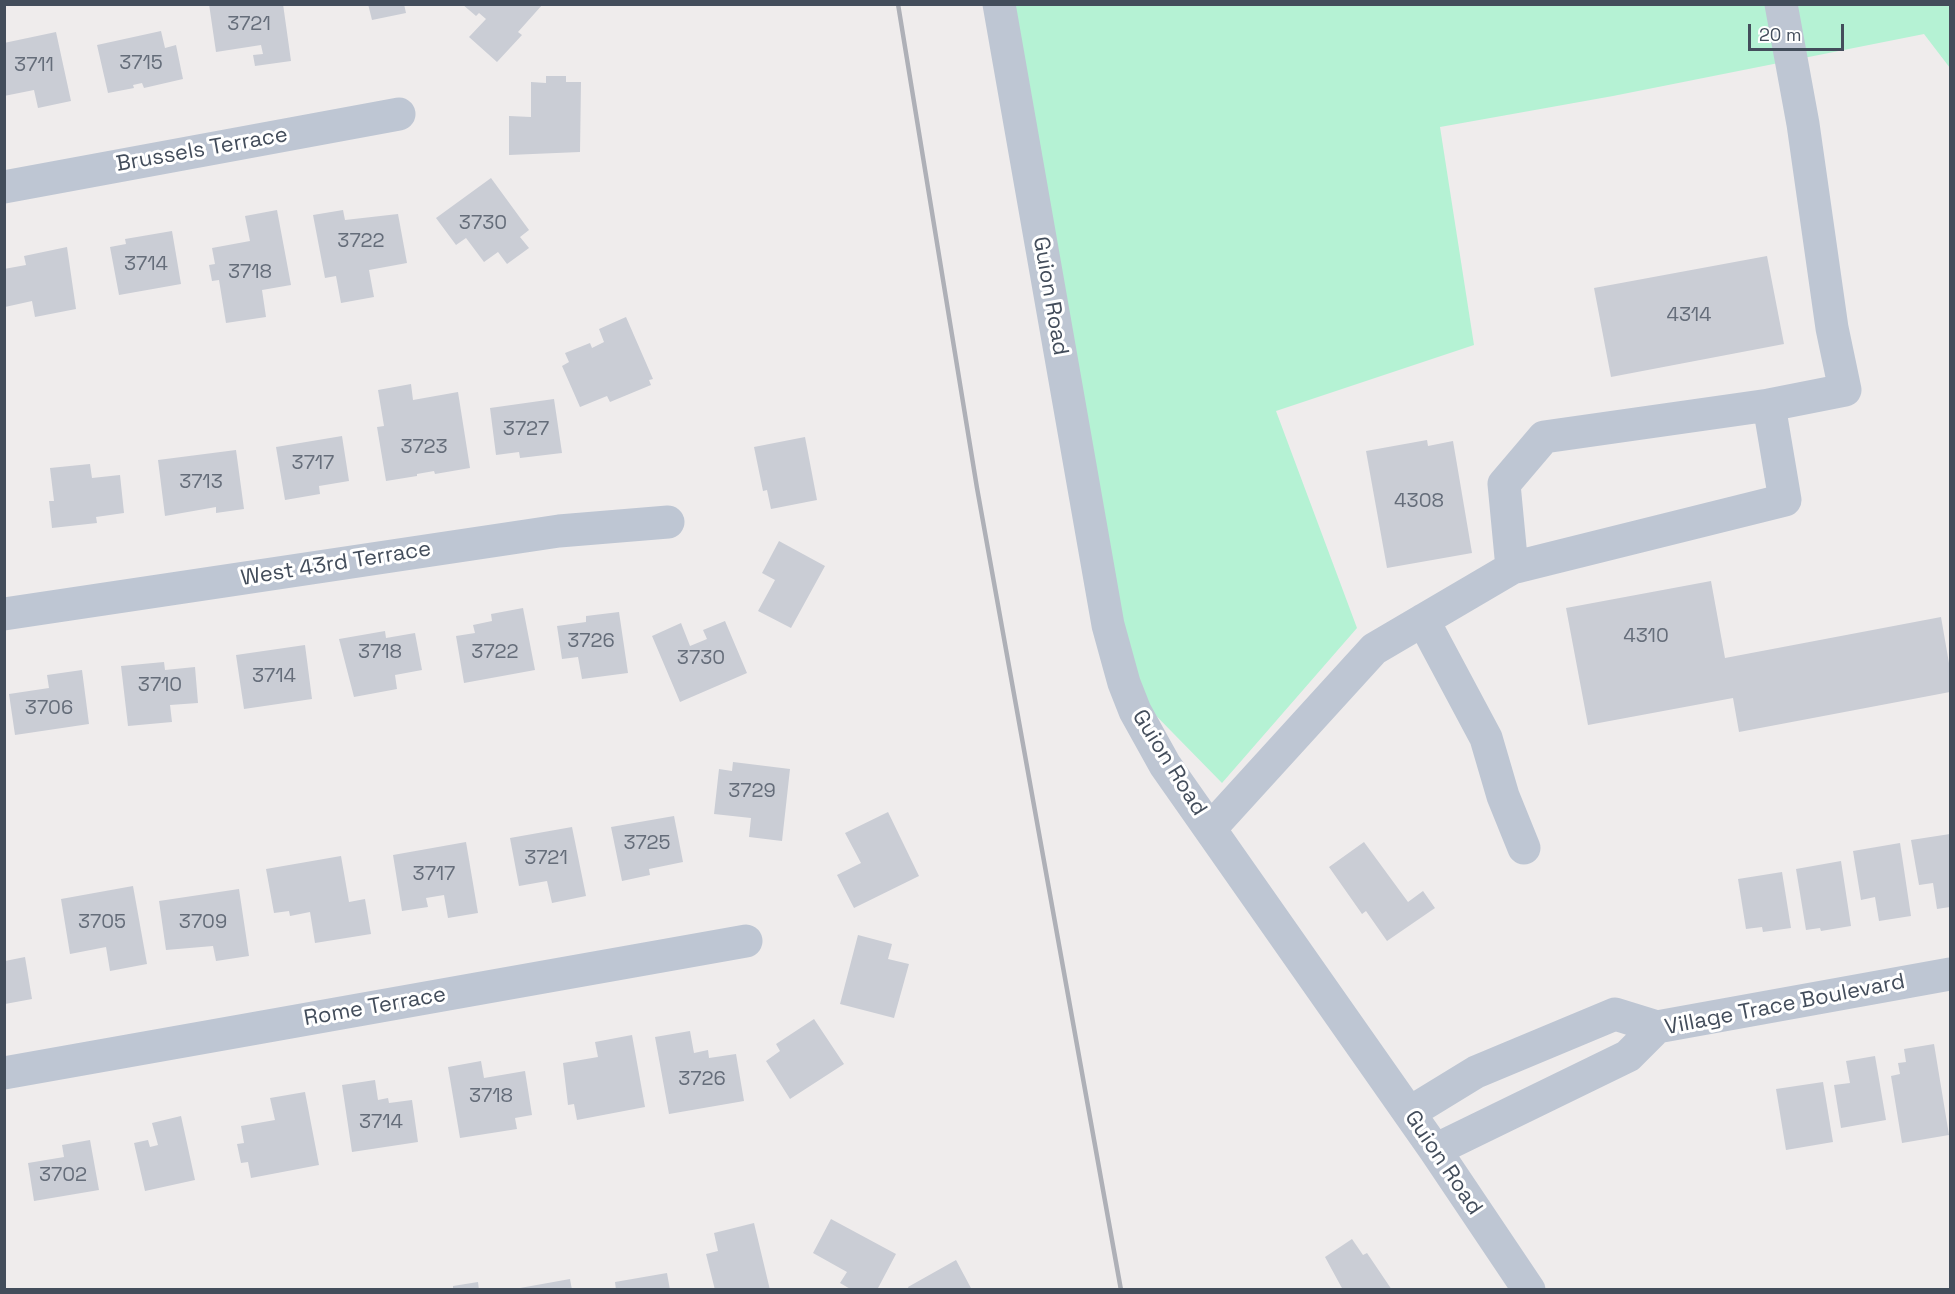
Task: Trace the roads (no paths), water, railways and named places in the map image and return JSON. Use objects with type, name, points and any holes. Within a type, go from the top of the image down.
[{"type":"street","name":"Guion Road","points":[[999,4],[1115,656],[1135,711],[1149,738],[1210,829],[1435,1150],[1529,1290]]},
{"type":"street","points":[[1512,568],[1504,484],[1544,437],[1769,405],[1845,390],[1832,328],[1803,124],[1780,4]]},
{"type":"street","name":"Brussels Terrace","points":[[4,187],[399,114]]},
{"type":"street","points":[[1210,829],[1374,649],[1512,568],[1785,500],[1769,405]]},
{"type":"street","name":"West 43rd Terrace","points":[[4,614],[559,531],[668,522]]},
{"type":"street","points":[[1423,620],[1486,738],[1503,796],[1524,848]]},
{"type":"street","name":"Rome Terrace","points":[[4,1073],[746,940]]},
{"type":"street","name":"Village Trace Boulevard","points":[[1435,1150],[1628,1056],[1657,1027],[1950,974]]},
{"type":"street","points":[[1409,1113],[1476,1072],[1616,1014],[1657,1027]]},
{"type":"railway","points":[[898,4],[977,488],[1121,1290]]}]
